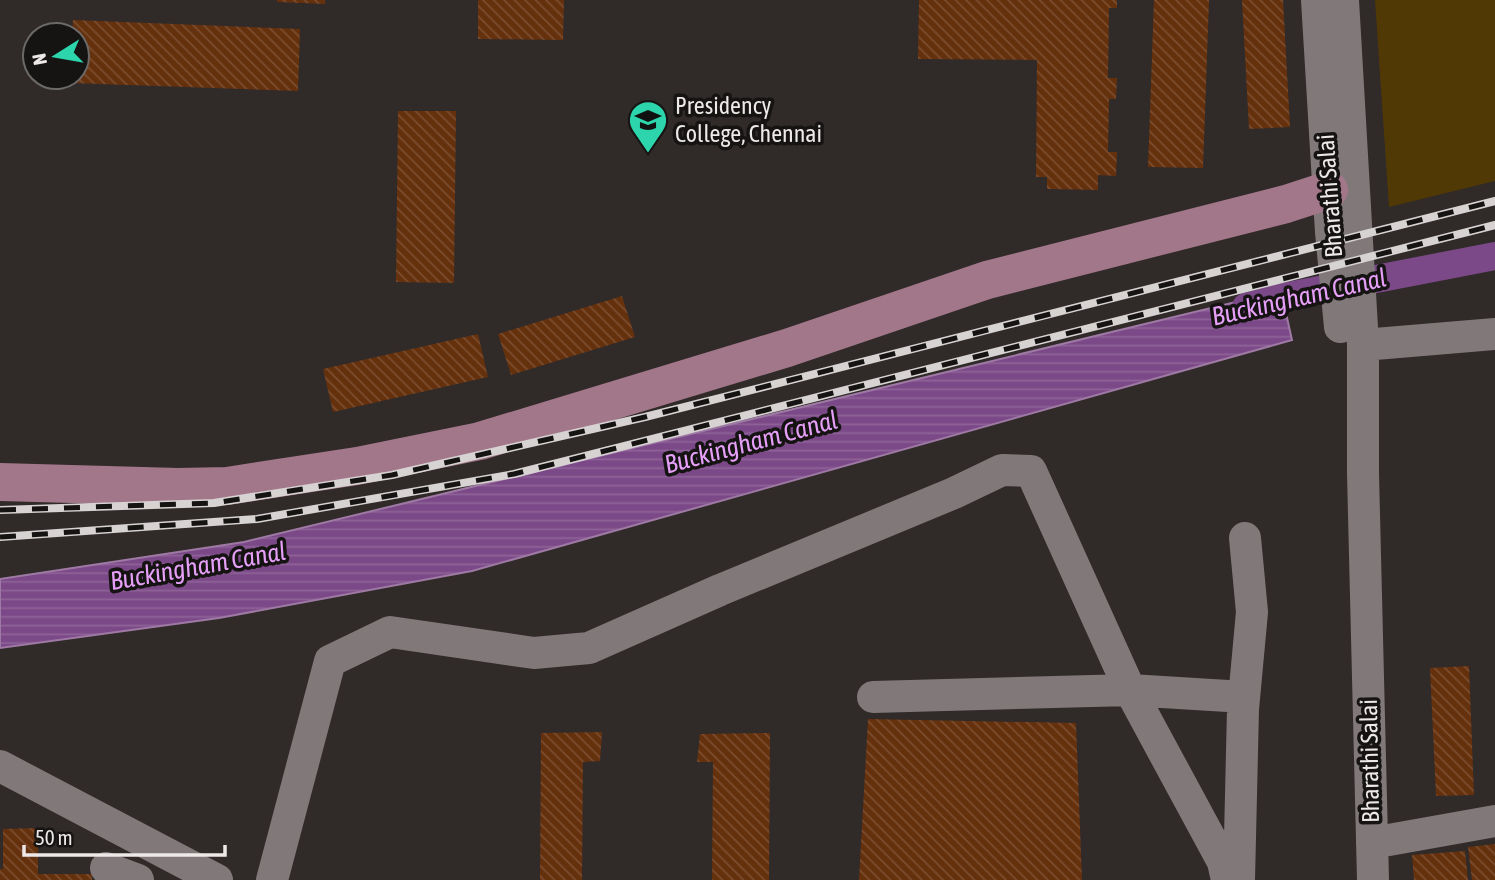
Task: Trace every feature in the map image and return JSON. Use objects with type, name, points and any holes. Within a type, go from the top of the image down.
[{"type":"main road","points":[[0,482],[226,486],[357,466],[480,441],[787,348],[987,281],[1286,204],[1329,190]]},
{"type":"street","name":"Bharathi Salai","points":[[1317,0],[1329,190],[1343,227]]},
{"type":"street","name":"Bharathi Salai","points":[[1343,0],[1343,227],[1354,327],[1363,474],[1373,880]]},
{"type":"street","points":[[1354,327],[1495,334]]},
{"type":"street","points":[[272,880],[330,661],[390,632],[534,653],[589,648],[720,590],[954,493],[1002,470],[1031,471],[1130,690],[1223,862],[1227,880]]},
{"type":"street","points":[[1239,880],[1244,697],[1252,612],[1245,538]]},
{"type":"street","points":[[873,697],[1130,690],[1244,697]]},
{"type":"street","points":[[0,766],[217,880]]},
{"type":"street","points":[[1372,843],[1495,821]]},
{"type":"street","points":[[106,868],[138,880]]},
{"type":"shaded area","points":[[1375,0],[1495,0],[1495,181],[1389,207]]},
{"type":"water","points":[[1281,291],[1292,340],[472,571],[219,618],[0,648],[0,579],[244,542]]},
{"type":"building","points":[[325,0],[325,4],[277,2]]},
{"type":"building","points":[[478,0],[564,0],[563,40],[478,39]]},
{"type":"building","points":[[919,0],[1117,0],[1117,8],[1109,8],[1108,78],[1117,78],[1116,99],[1109,99],[1108,152],[1117,152],[1116,176],[1098,175],[1098,190],[1047,189],[1047,177],[1036,177],[1037,60],[918,59]]},
{"type":"building","points":[[1154,0],[1209,0],[1203,168],[1148,167]]},
{"type":"building","points":[[1242,0],[1283,0],[1290,127],[1249,129]]},
{"type":"building","points":[[73,20],[300,29],[298,91],[91,84],[91,21]]},
{"type":"building","points":[[398,111],[456,111],[454,283],[396,282]]},
{"type":"building","points":[[622,296],[635,337],[511,375],[498,334]]},
{"type":"building","points":[[478,334],[488,377],[333,412],[323,369]]},
{"type":"building","points":[[1469,666],[1474,795],[1436,796],[1430,668]]},
{"type":"building","points":[[868,719],[1076,723],[1082,880],[859,880]]},
{"type":"building","points":[[602,732],[600,761],[583,762],[582,880],[540,880],[541,733]]},
{"type":"building","points":[[770,733],[769,880],[712,880],[713,762],[697,762],[700,734]]},
{"type":"building","points":[[38,828],[38,874],[92,874],[92,880],[0,880],[0,869],[3,869],[3,829]]},
{"type":"building","points":[[1495,844],[1495,880],[1472,880],[1468,847]]},
{"type":"building","points":[[1465,851],[1468,880],[1414,880],[1412,855]]},
{"type":"waterway","name":"Buckingham Canal","points":[[1246,307],[1278,298],[1495,256]]},
{"type":"railway","points":[[0,510],[214,503],[392,475],[645,417],[1495,201]]},
{"type":"railway","points":[[0,537],[257,519],[514,474],[1495,225]]},
{"type":"place","name":"Presidency College, Chennai","points":[[648,154]]}]
